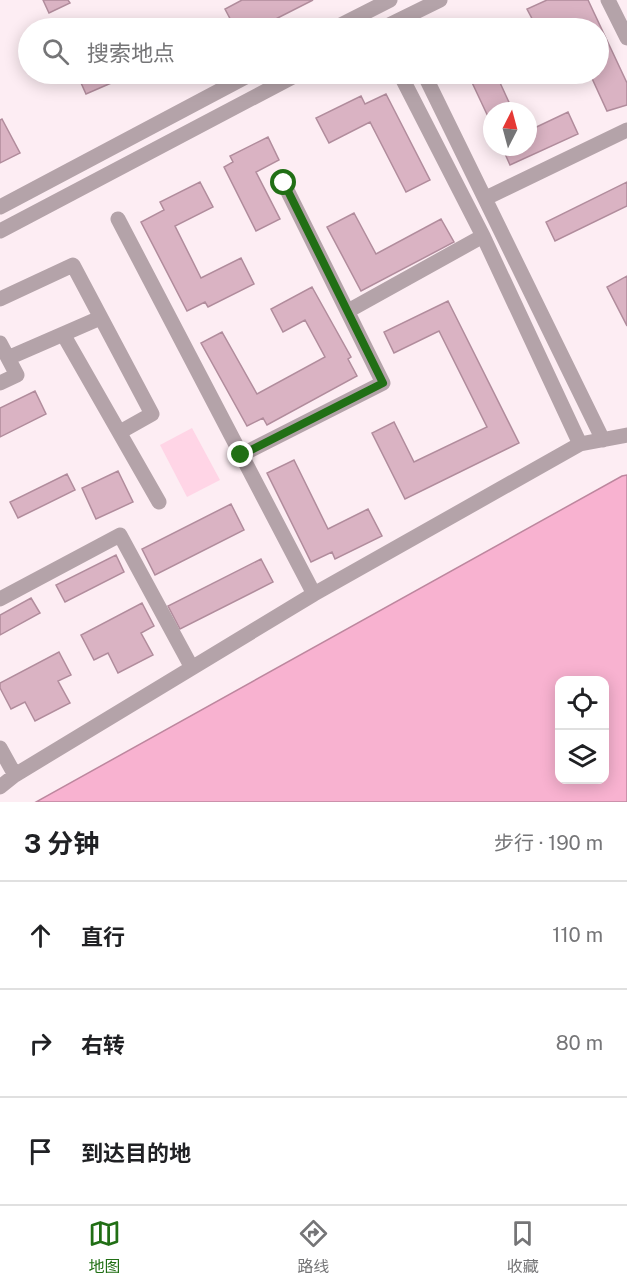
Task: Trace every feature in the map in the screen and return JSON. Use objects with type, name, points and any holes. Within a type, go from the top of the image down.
[{"type":"street","points":[[350,18],[369,5],[389,0],[397,18]]},
{"type":"street","points":[[411,18],[440,0]]},
{"type":"street","points":[[608,0],[627,38]]},
{"type":"street","points":[[0,207],[232,84]]},
{"type":"street","points":[[0,231],[279,84]]},
{"type":"street","points":[[405,84],[483,236],[580,444]]},
{"type":"street","points":[[429,84],[603,440]]},
{"type":"street","points":[[486,198],[627,130]]},
{"type":"street","points":[[241,455],[383,383],[284,183]]},
{"type":"street","points":[[118,219],[314,594]]},
{"type":"street","points":[[348,311],[483,236]]},
{"type":"street","points":[[0,299],[74,265],[152,414],[120,432]]},
{"type":"street","points":[[8,358],[100,318]]},
{"type":"street","points":[[63,334],[159,502]]},
{"type":"street","points":[[0,343],[17,375],[0,383]]},
{"type":"street","points":[[0,787],[15,775],[314,594],[580,444],[627,435]]},
{"type":"street","points":[[0,598],[120,535],[192,668]]},
{"type":"street","points":[[0,748],[15,775]]},
{"type":"shaded area","points":[[192,428],[220,480],[187,497],[160,445]]},
{"type":"shaded area","points":[[627,475],[627,802],[36,802],[622,476]]},
{"type":"building","points":[[43,0],[68,0],[70,3],[49,13]]},
{"type":"building","points":[[242,0],[313,0],[278,18],[230,18],[225,9]]},
{"type":"building","points":[[547,0],[588,0],[596,18],[532,18],[527,9]]},
{"type":"building","points":[[609,45],[627,83],[627,105],[607,111],[595,84],[609,84]]},
{"type":"building","points":[[82,84],[109,84],[86,94]]},
{"type":"building","points":[[473,84],[501,84],[509,102],[483,102],[483,106]]},
{"type":"building","points":[[386,94],[430,180],[406,192],[370,122],[329,143],[316,118],[361,96],[365,104]]},
{"type":"building","points":[[568,112],[578,134],[537,153],[537,127]]},
{"type":"building","points":[[2,119],[20,153],[0,163],[0,120]]},
{"type":"building","points":[[268,137],[279,160],[256,172],[280,219],[256,231],[224,167],[233,162],[230,156]]},
{"type":"building","points":[[506,156],[530,156],[510,165]]},
{"type":"building","points":[[200,182],[213,207],[175,226],[201,278],[241,258],[254,284],[208,307],[205,302],[187,311],[141,222],[164,210],[160,202]]},
{"type":"building","points":[[627,182],[627,206],[555,241],[546,222]]},
{"type":"building","points":[[354,213],[376,254],[441,219],[454,242],[361,291],[327,227]]},
{"type":"building","points":[[627,276],[627,326],[607,287]]},
{"type":"building","points":[[312,287],[351,357],[348,359],[357,376],[267,425],[263,418],[247,426],[201,343],[222,332],[257,394],[325,357],[305,320],[283,332],[271,309]]},
{"type":"building","points":[[448,301],[519,443],[405,499],[372,433],[394,422],[414,462],[487,427],[439,331],[394,353],[384,332]]},
{"type":"building","points":[[35,391],[46,414],[0,437],[0,408]]},
{"type":"building","points":[[294,460],[328,529],[368,509],[382,536],[335,559],[332,552],[311,562],[267,473]]},
{"type":"building","points":[[118,471],[133,502],[96,519],[82,488]]},
{"type":"building","points":[[67,474],[75,490],[18,518],[10,502]]},
{"type":"building","points":[[231,504],[244,530],[155,575],[142,549]]},
{"type":"building","points":[[116,555],[124,572],[65,602],[56,585]]},
{"type":"building","points":[[261,559],[273,582],[180,629],[168,606]]},
{"type":"building","points":[[31,598],[40,613],[0,635],[0,615]]},
{"type":"building","points":[[142,603],[154,626],[141,633],[153,655],[118,673],[108,653],[94,660],[81,635]]},
{"type":"building","points":[[59,652],[71,675],[58,681],[70,703],[35,721],[25,702],[11,709],[0,688],[0,683]]},
{"type":"route","points":[[241,455],[383,383],[284,183]]}]
